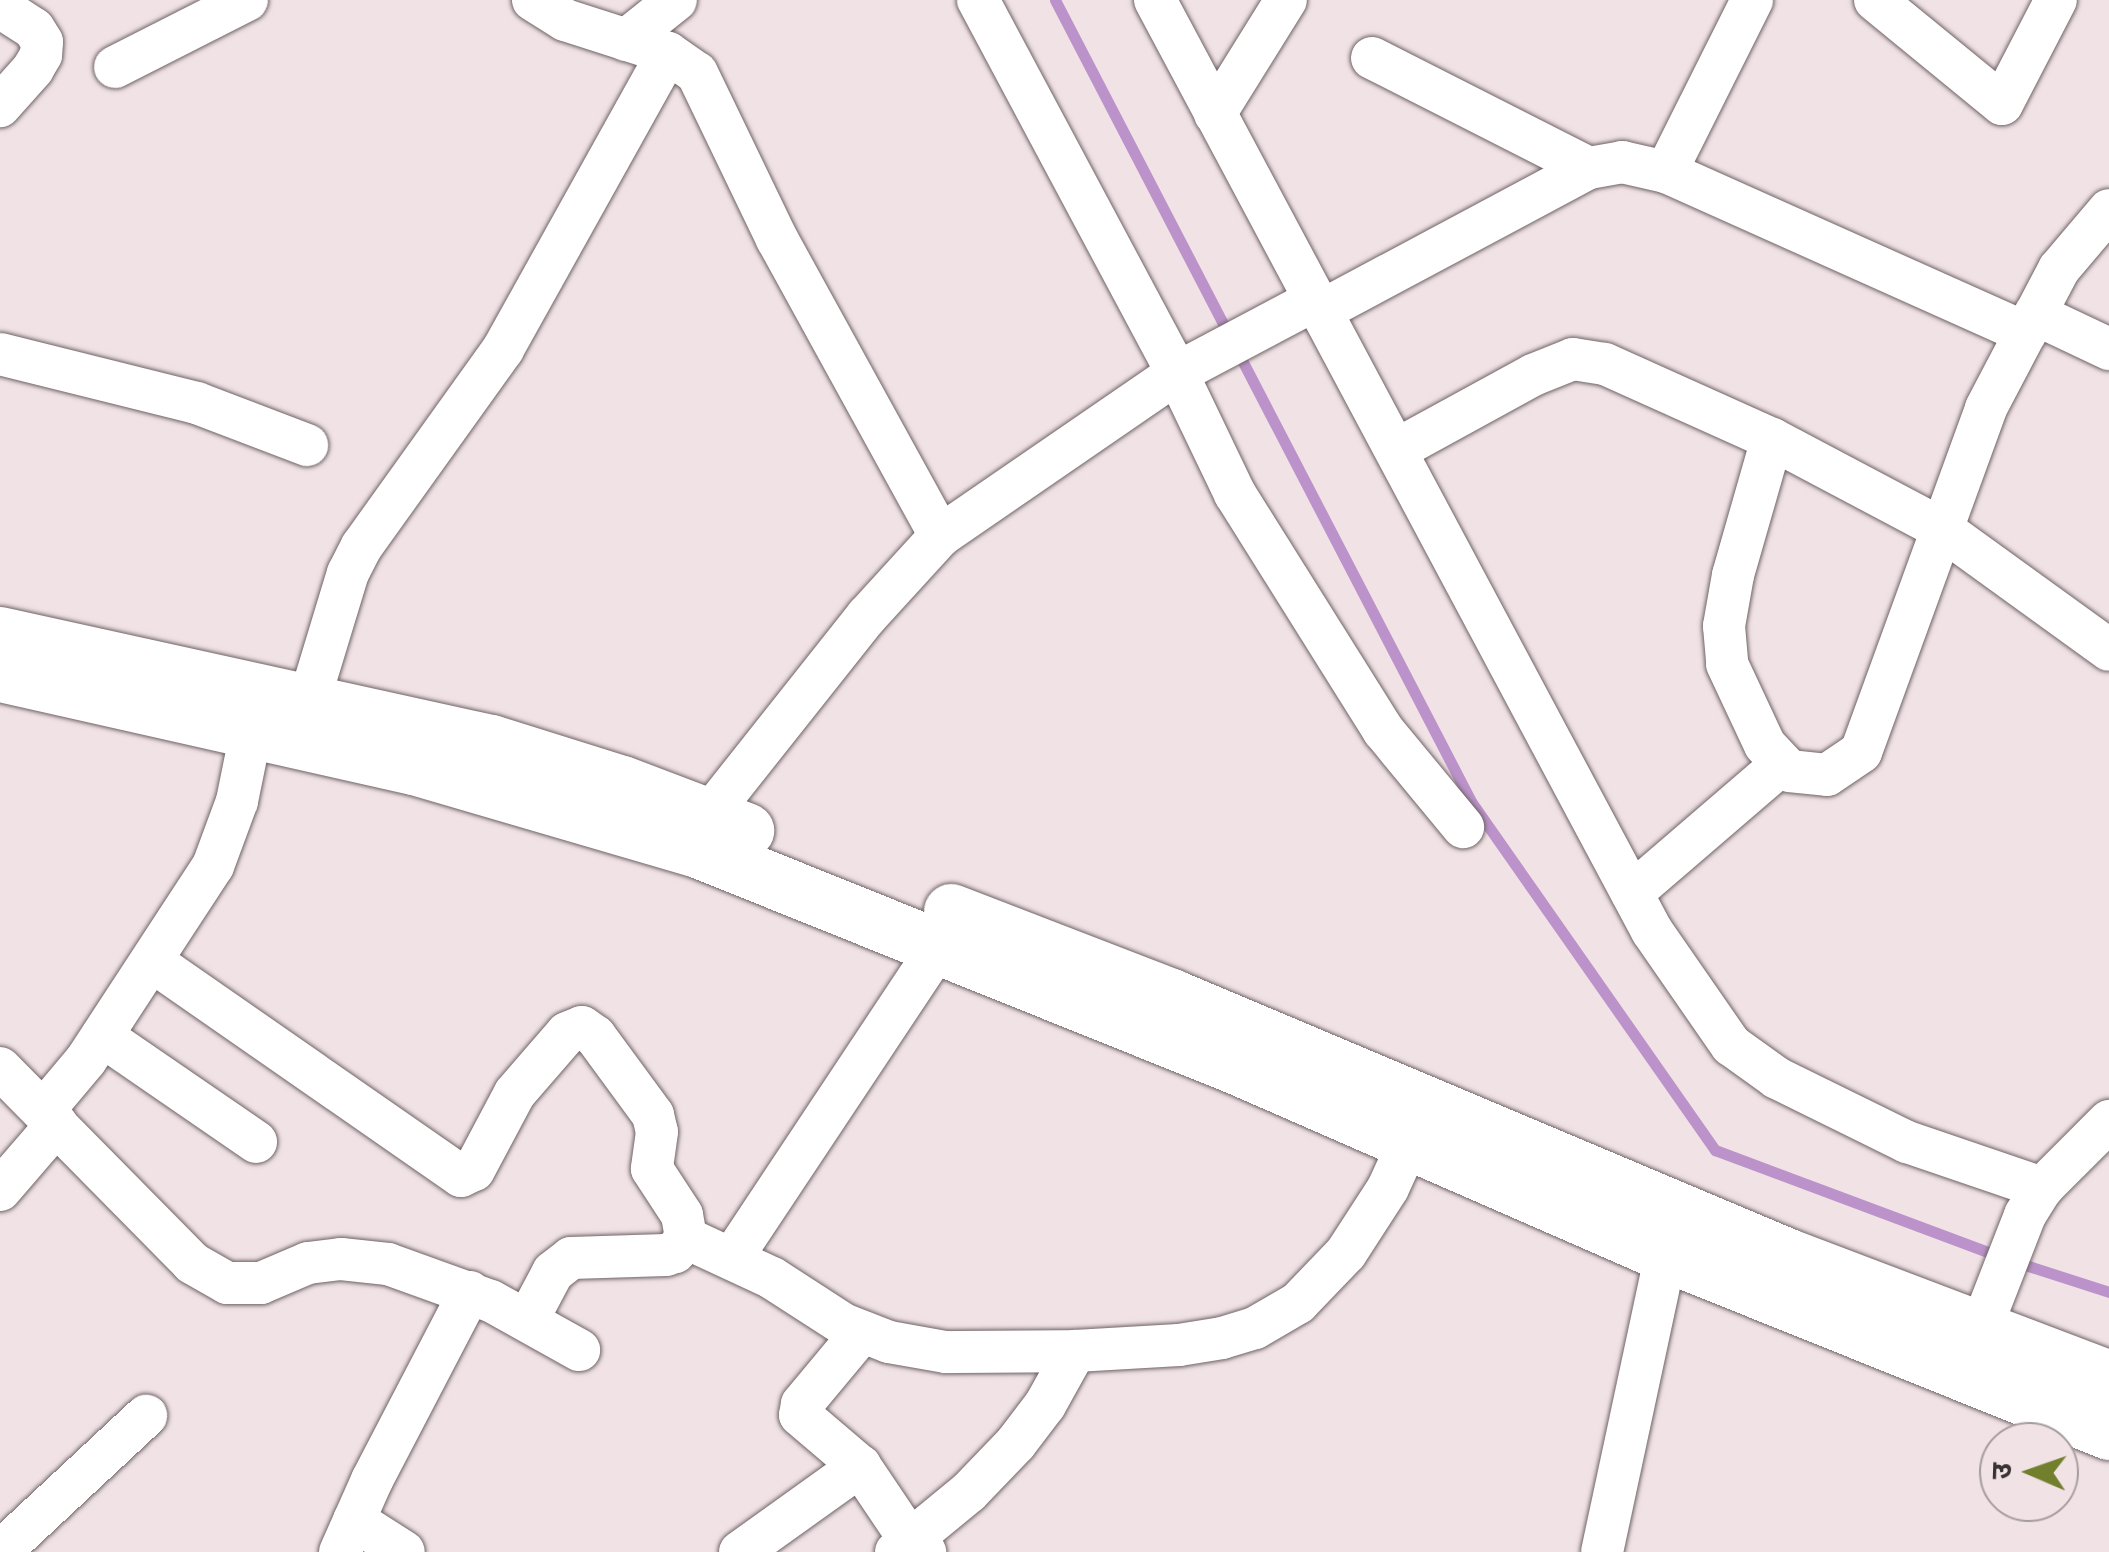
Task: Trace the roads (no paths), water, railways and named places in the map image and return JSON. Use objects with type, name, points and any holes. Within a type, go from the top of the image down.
[{"type":"highway","points":[[0,634],[491,742],[702,832],[939,946],[1410,1140],[1670,1232],[1990,1305],[2109,1378]]},
{"type":"highway","points":[[0,674],[252,727],[560,806],[702,832],[1171,996],[1670,1232],[2109,1432]]},
{"type":"street","points":[[115,67],[247,0]]},
{"type":"street","points":[[533,0],[565,20],[668,53],[698,73],[778,239],[940,536]]},
{"type":"street","points":[[626,40],[676,0]]},
{"type":"street","points":[[978,0],[1184,370],[1235,494],[1383,730],[1463,827]]},
{"type":"street","points":[[1155,0],[1312,306],[1396,450],[1632,894],[1731,1045],[1777,1078],[2033,1201]]},
{"type":"street","points":[[1216,114],[1286,0]]},
{"type":"street","points":[[1874,0],[2002,104],[2056,0]]},
{"type":"street","points":[[1666,172],[1734,6]]},
{"type":"street","points":[[0,7],[34,29],[42,42],[42,55],[0,106]]},
{"type":"street","points":[[309,701],[348,573],[362,546],[504,349],[668,53]]},
{"type":"street","points":[[1372,58],[1589,168]]},
{"type":"street","points":[[702,832],[877,604],[940,536],[1184,370],[1589,168],[1622,162],[1666,172],[2031,324],[2109,348]]},
{"type":"street","points":[[1772,439],[1733,575],[1724,626],[1727,664],[1766,745],[1782,764],[1804,775],[1827,776],[1861,752],[1986,408],[2058,269],[2109,210]]},
{"type":"street","points":[[0,354],[197,403],[308,445]]},
{"type":"street","points":[[1396,450],[1533,375],[1573,359],[1605,364],[1772,439],[1942,529],[2109,650]]},
{"type":"street","points":[[0,1190],[213,866],[236,800],[252,727]]},
{"type":"street","points":[[1632,894],[1782,764]]},
{"type":"street","points":[[732,1258],[939,946]]},
{"type":"street","points":[[153,962],[461,1176],[474,1170],[523,1082],[567,1033],[582,1027],[595,1036],[653,1114],[657,1132],[652,1170],[682,1215],[686,1238],[675,1252],[666,1255],[571,1258],[552,1272],[527,1321]]},
{"type":"street","points":[[102,1036],[256,1142]]},
{"type":"street","points":[[0,1068],[192,1263],[227,1283],[261,1284],[308,1263],[341,1259],[388,1264],[470,1292],[579,1350]]},
{"type":"street","points":[[1990,1305],[2033,1201],[2109,1121]]},
{"type":"street","points":[[686,1238],[732,1258],[862,1332],[889,1342],[946,1352],[1179,1345],[1255,1328],[1275,1318],[1322,1282],[1388,1188],[1410,1140]]},
{"type":"street","points":[[1602,1552],[1670,1232]]},
{"type":"street","points":[[404,1552],[347,1536],[470,1292]]},
{"type":"street","points":[[862,1332],[799,1410],[802,1420],[843,1448],[860,1466],[910,1548],[1016,1443],[1045,1405],[1075,1351]]},
{"type":"street","points":[[0,1552],[146,1416]]},
{"type":"street","points":[[740,1552],[860,1466]]},
{"type":"waterway","points":[[1055,0],[1472,803],[1715,1150],[1998,1256]]},
{"type":"waterway","points":[[2016,1262],[2109,1292]]}]
